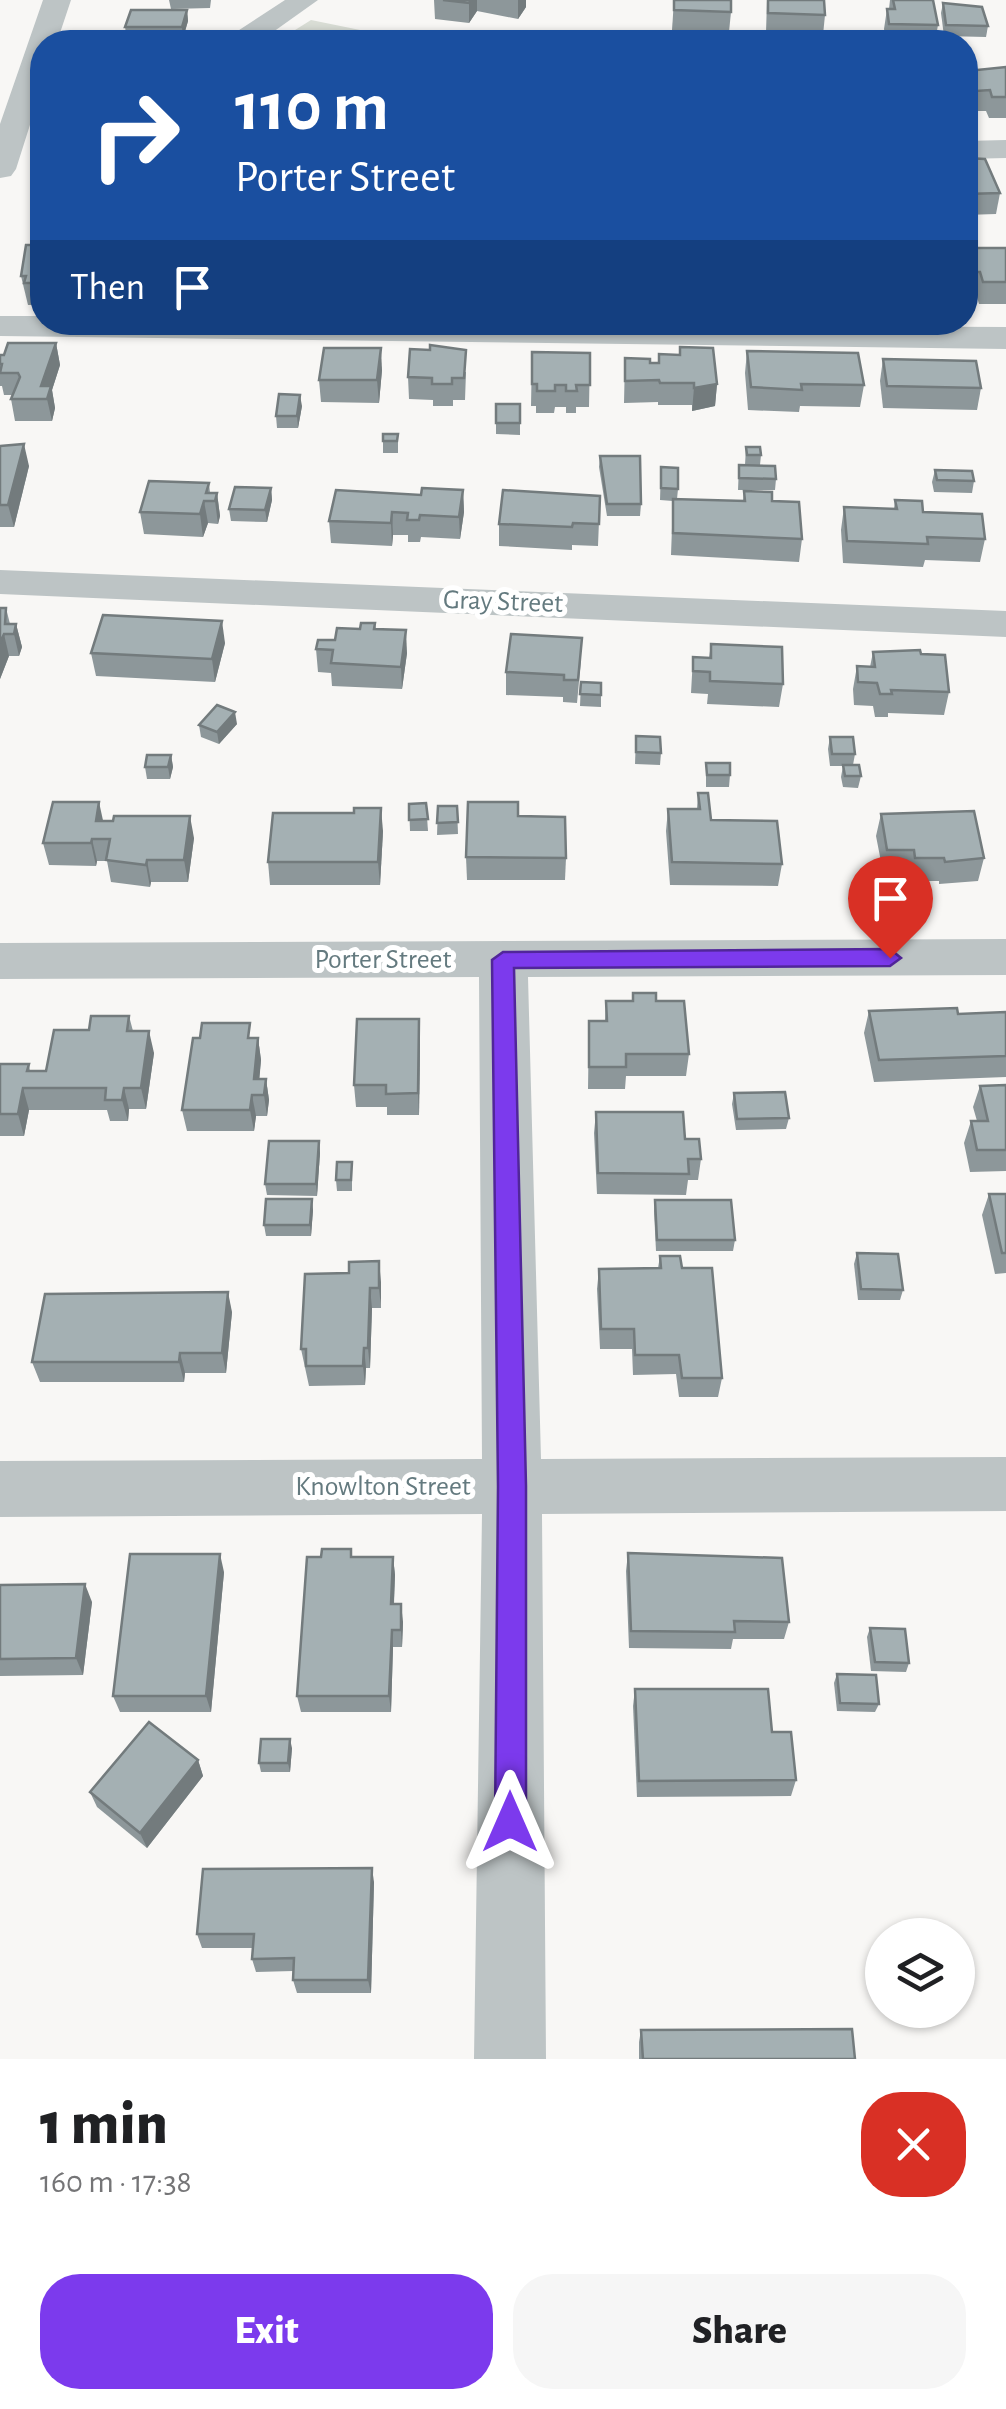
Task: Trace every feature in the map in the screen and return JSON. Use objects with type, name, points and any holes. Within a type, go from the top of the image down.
[{"type":"street","points":[[50,30],[57,0]]},
{"type":"street","points":[[258,30],[304,0]]},
{"type":"street","points":[[0,196],[16,172],[30,113]]},
{"type":"street","points":[[978,150],[1006,149]]},
{"type":"street","points":[[0,326],[30,326]]},
{"type":"street","points":[[754,335],[1006,338]]},
{"type":"street","name":"Gray Street","points":[[0,582],[1006,624]]},
{"type":"street","name":"Porter Street","points":[[0,961],[1006,957]]},
{"type":"street","points":[[503,960],[512,1486],[510,2059]]},
{"type":"street","name":"Knowlton Street","points":[[0,1488],[1006,1484]]},
{"type":"shaded area","points":[[311,20],[360,30],[295,30]]},
{"type":"building","points":[[674,0],[731,0],[731,12],[674,10]]},
{"type":"building","points":[[768,0],[824,0],[825,15],[768,13]]},
{"type":"building","points":[[893,0],[933,0],[938,25],[889,24],[887,9],[895,9]]},
{"type":"building","points":[[943,3],[982,7],[988,26],[946,25]]},
{"type":"building","points":[[131,10],[187,10],[182,27],[125,27]]},
{"type":"building","points":[[1006,67],[1006,97],[992,97],[990,90],[978,91],[978,70]]},
{"type":"building","points":[[978,159],[985,159],[1000,193],[978,194]]},
{"type":"building","points":[[26,245],[30,245],[30,283],[24,283],[26,276],[21,276]]},
{"type":"building","points":[[978,248],[1006,248],[1006,282],[983,282]]},
{"type":"building","points":[[8,343],[56,343],[41,386],[51,386],[47,399],[11,399],[20,377],[18,373],[0,373],[0,355],[4,355]]},
{"type":"building","points":[[430,345],[466,350],[464,378],[452,378],[452,384],[432,384],[432,378],[408,377],[410,349],[430,350]]},
{"type":"building","points":[[680,347],[713,348],[717,384],[694,388],[694,383],[625,381],[625,358],[659,363],[659,354],[680,355]]},
{"type":"building","points":[[324,348],[381,348],[377,380],[319,380]]},
{"type":"building","points":[[747,351],[858,353],[864,385],[801,384],[802,390],[751,387]]},
{"type":"building","points":[[532,352],[590,353],[590,385],[576,385],[577,391],[555,385],[555,391],[537,391],[537,384],[532,384]]},
{"type":"building","points":[[883,359],[976,361],[981,388],[887,386]]},
{"type":"building","points":[[279,394],[300,395],[297,416],[276,416]]},
{"type":"building","points":[[496,404],[520,404],[520,423],[496,423]]},
{"type":"building","points":[[383,434],[398,434],[397,441],[383,441]]},
{"type":"building","points":[[24,444],[8,505],[0,505],[0,446]]},
{"type":"building","points":[[746,447],[760,447],[761,455],[747,455]]},
{"type":"building","points":[[600,456],[640,456],[641,504],[607,504]]},
{"type":"building","points":[[739,465],[775,466],[776,479],[739,478]]},
{"type":"building","points":[[661,467],[678,468],[678,489],[661,488]]},
{"type":"building","points":[[935,470],[972,471],[974,481],[937,480]]},
{"type":"building","points":[[149,481],[209,483],[206,493],[217,493],[215,501],[204,501],[200,514],[140,512]]},
{"type":"building","points":[[235,487],[271,488],[265,510],[229,509]]},
{"type":"building","points":[[422,488],[463,490],[459,517],[420,515],[419,520],[407,520],[408,513],[392,512],[391,523],[329,521],[336,490],[421,495]]},
{"type":"building","points":[[503,490],[600,496],[599,524],[499,524]]},
{"type":"building","points":[[744,491],[772,492],[772,501],[799,502],[802,539],[673,533],[673,499],[745,501]]},
{"type":"building","points":[[895,500],[922,501],[923,512],[982,514],[985,539],[927,537],[928,544],[847,541],[844,507],[897,509]]},
{"type":"building","points":[[0,608],[6,608],[5,624],[16,624],[14,634],[4,634],[0,643]]},
{"type":"building","points":[[103,615],[222,621],[212,659],[91,653]]},
{"type":"building","points":[[361,623],[375,623],[374,629],[406,630],[401,667],[331,663],[333,650],[316,649],[318,640],[335,640],[337,628],[360,629]]},
{"type":"building","points":[[511,634],[582,638],[578,680],[564,680],[564,675],[506,672]]},
{"type":"building","points":[[711,644],[782,647],[783,684],[710,681],[710,672],[693,671],[693,657],[711,658]]},
{"type":"building","points":[[920,650],[921,654],[945,655],[949,692],[891,690],[892,694],[880,694],[877,683],[858,682],[857,666],[875,667],[873,652]]},
{"type":"building","points":[[581,682],[601,683],[601,695],[580,694]]},
{"type":"building","points":[[217,705],[235,712],[217,732],[199,725]]},
{"type":"building","points":[[636,736],[660,737],[661,753],[636,752]]},
{"type":"building","points":[[830,737],[853,737],[855,754],[832,754]]},
{"type":"building","points":[[147,755],[171,755],[168,767],[145,767]]},
{"type":"building","points":[[706,763],[730,763],[730,775],[707,775]]},
{"type":"building","points":[[843,765],[859,765],[861,776],[845,776]]},
{"type":"building","points":[[698,793],[708,793],[711,820],[777,821],[782,864],[672,862],[668,809],[700,809]]},
{"type":"building","points":[[53,802],[99,802],[96,821],[113,821],[114,816],[190,816],[184,860],[147,860],[146,865],[106,860],[110,839],[43,843]]},
{"type":"building","points":[[468,802],[518,802],[518,816],[565,817],[566,858],[466,857]]},
{"type":"building","points":[[426,803],[428,819],[409,820],[409,804]]},
{"type":"building","points":[[438,806],[457,806],[458,822],[437,823]]},
{"type":"building","points":[[354,808],[381,808],[378,862],[268,862],[273,813],[354,813]]},
{"type":"building","points":[[974,811],[984,858],[945,862],[944,858],[915,858],[914,850],[887,850],[881,814]]},
{"type":"building","points":[[633,993],[656,993],[656,1001],[684,1001],[689,1054],[626,1054],[626,1067],[589,1067],[589,1021],[607,1021],[606,1001],[633,1001]]},
{"type":"building","points":[[957,1008],[958,1014],[1006,1012],[1006,1056],[879,1060],[869,1011]]},
{"type":"building","points":[[91,1016],[129,1016],[127,1031],[149,1031],[141,1088],[124,1088],[122,1100],[105,1100],[106,1088],[23,1088],[18,1114],[0,1114],[0,1064],[29,1064],[27,1071],[46,1071],[54,1030],[89,1030]]},
{"type":"building","points":[[357,1019],[419,1019],[418,1093],[386,1094],[386,1085],[354,1085]]},
{"type":"building","points":[[202,1023],[250,1023],[248,1038],[258,1038],[254,1079],[266,1079],[264,1095],[252,1095],[250,1110],[182,1110],[193,1038],[200,1038]]},
{"type":"building","points":[[1006,1085],[1006,1150],[977,1150],[971,1121],[988,1121],[980,1086]]},
{"type":"building","points":[[785,1092],[789,1118],[737,1119],[734,1093]]},
{"type":"building","points":[[596,1112],[683,1112],[685,1139],[699,1139],[701,1159],[688,1159],[689,1174],[598,1173]]},
{"type":"building","points":[[269,1141],[319,1141],[316,1184],[265,1184]]},
{"type":"building","points":[[337,1162],[352,1162],[351,1180],[336,1180]]},
{"type":"building","points":[[989,1194],[1006,1194],[1006,1253],[1002,1253]]},
{"type":"building","points":[[266,1199],[312,1199],[310,1225],[264,1225]]},
{"type":"building","points":[[655,1200],[731,1200],[735,1240],[657,1240]]},
{"type":"building","points":[[857,1253],[898,1254],[903,1290],[861,1289]]},
{"type":"building","points":[[660,1256],[680,1256],[682,1268],[712,1268],[722,1378],[682,1378],[679,1355],[635,1355],[634,1329],[601,1329],[599,1269],[661,1268]]},
{"type":"building","points":[[379,1261],[379,1288],[370,1288],[368,1348],[364,1348],[363,1366],[306,1366],[306,1349],[301,1349],[305,1274],[349,1273],[349,1262]]},
{"type":"building","points":[[228,1292],[222,1353],[180,1353],[179,1362],[32,1362],[45,1294]]},
{"type":"building","points":[[322,1549],[351,1549],[351,1557],[393,1557],[391,1604],[401,1604],[401,1630],[392,1630],[389,1696],[297,1696],[307,1557],[321,1557]]},
{"type":"building","points":[[628,1553],[782,1558],[789,1622],[734,1621],[735,1632],[631,1631]]},
{"type":"building","points":[[130,1554],[220,1554],[206,1696],[113,1696]]},
{"type":"building","points":[[85,1584],[76,1658],[0,1659],[0,1585]]},
{"type":"building","points":[[870,1628],[905,1629],[909,1663],[875,1662]]},
{"type":"building","points":[[837,1674],[876,1675],[879,1704],[840,1703]]},
{"type":"building","points":[[635,1689],[768,1689],[772,1732],[791,1732],[796,1780],[639,1781]]},
{"type":"building","points":[[149,1722],[198,1760],[140,1833],[90,1792]]},
{"type":"building","points":[[261,1739],[290,1739],[288,1763],[259,1763]]},
{"type":"building","points":[[372,1868],[368,1980],[293,1980],[294,1958],[252,1959],[254,1934],[197,1934],[203,1869]]},
{"type":"building","points":[[852,2029],[855,2059],[643,2059],[641,2030]]},
{"type":"route","points":[[510,1822],[512,1486],[503,960],[890,958]]}]
